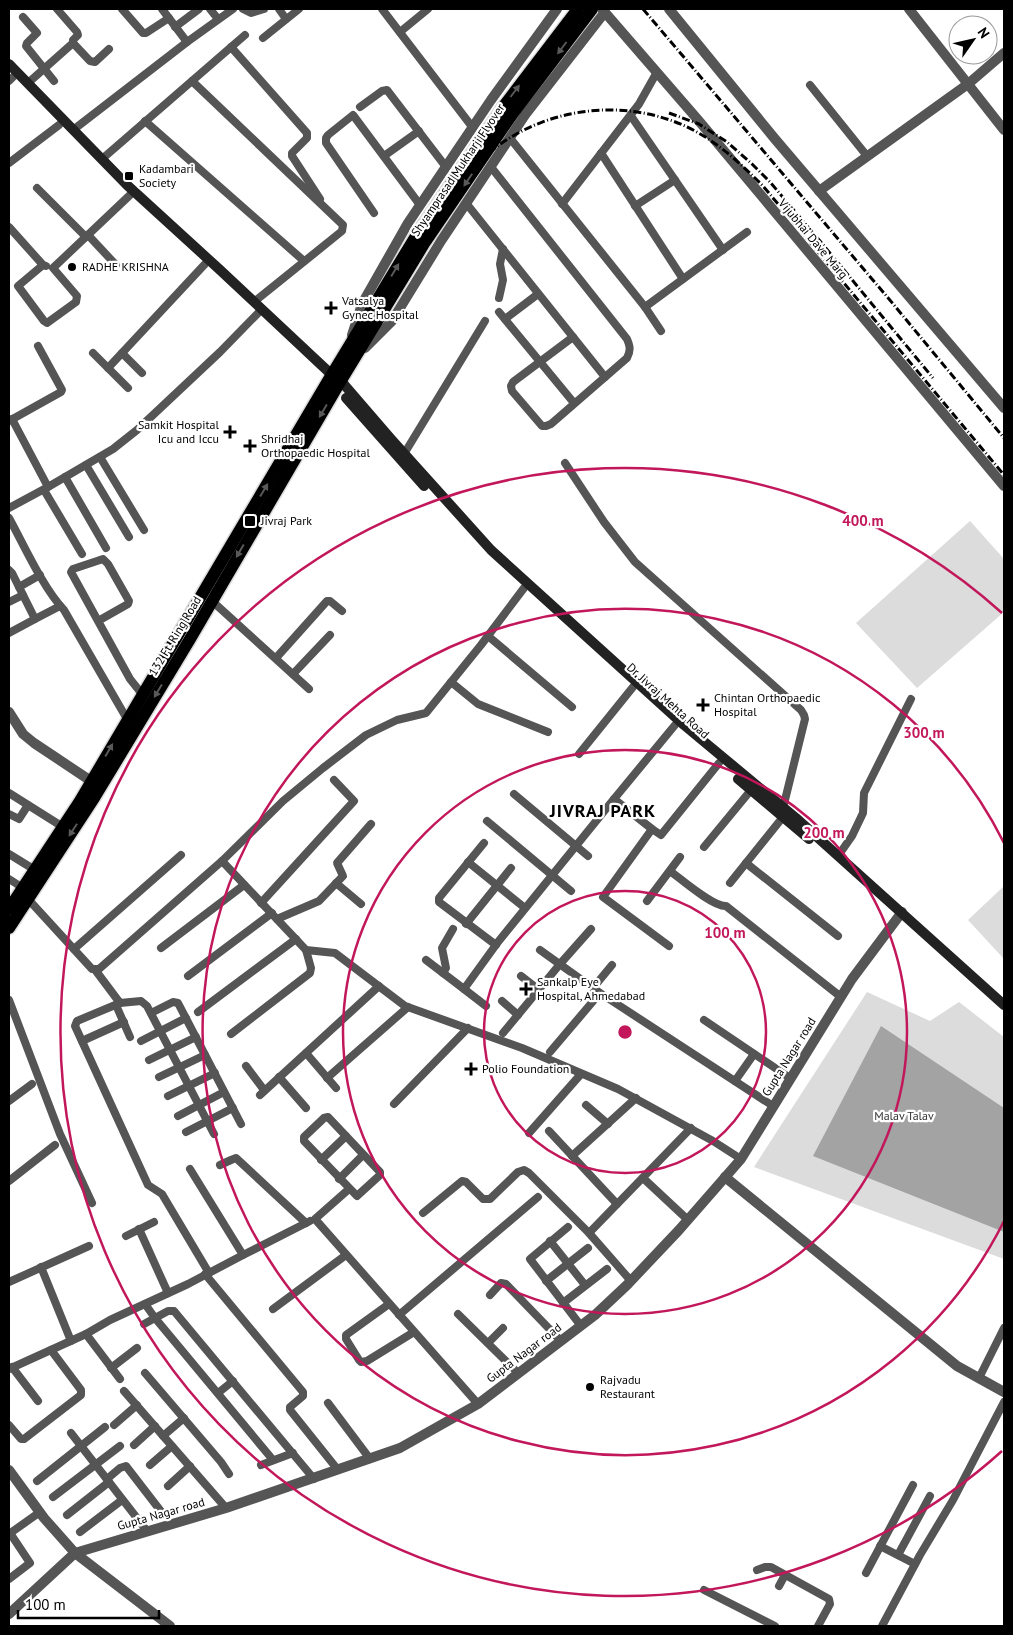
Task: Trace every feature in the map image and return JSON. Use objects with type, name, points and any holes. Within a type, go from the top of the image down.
[{"type":"main road","name":"Shyamprasad Mukharji Flyover","points":[[376,315],[416,236],[504,106],[578,9]]},
{"type":"main road","name":"Shyamprasad Mukharji Flyover","points":[[352,353],[507,121],[592,9]]},
{"type":"main road","points":[[9,64],[127,185],[254,302],[260,312]]},
{"type":"main road","points":[[10,77],[130,195],[334,381],[492,550],[527,583],[684,725],[783,812],[838,856],[900,914],[1004,1005]]},
{"type":"main road","name":"132 Ft. Ring Road","points":[[9,928],[35,870],[62,827],[96,784],[127,719],[352,353]]},
{"type":"main road","name":"132 Ft. Ring Road","points":[[9,909],[26,893],[212,601],[334,381]]},
{"type":"main road","name":"Dr. Jivraj Mehta Road","points":[[334,381],[386,445],[490,557],[675,725],[751,790],[783,812],[900,914],[978,990],[1004,1012]]},
{"type":"street","points":[[28,83],[74,43],[73,40],[78,35],[57,9]]},
{"type":"street","points":[[122,9],[143,33],[169,18]]},
{"type":"street","points":[[162,9],[187,42]]},
{"type":"street","points":[[175,27],[199,9]]},
{"type":"street","points":[[210,9],[218,20]]},
{"type":"street","points":[[73,130],[233,9]]},
{"type":"street","points":[[243,9],[251,13],[264,9]]},
{"type":"street","points":[[279,9],[286,19]]},
{"type":"street","points":[[263,38],[299,9]]},
{"type":"street","points":[[382,9],[472,128]]},
{"type":"street","points":[[400,32],[428,9]]},
{"type":"street","points":[[352,353],[362,304],[408,223],[472,128],[557,9]]},
{"type":"street","points":[[669,9],[819,191],[1004,408]]},
{"type":"street","points":[[908,9],[1004,130]]},
{"type":"street","points":[[352,353],[392,321],[442,240],[525,115],[603,10]]},
{"type":"street","name":"Vijubhai Dave Marg","points":[[603,10],[1004,486]]},
{"type":"street","points":[[23,17],[36,34],[27,42],[26,46],[54,81]]},
{"type":"street","points":[[102,159],[245,35]]},
{"type":"street","points":[[74,43],[92,62],[109,49]]},
{"type":"street","points":[[231,47],[307,133],[307,138],[292,153],[292,156],[326,210]]},
{"type":"street","points":[[819,191],[968,84],[1004,53]]},
{"type":"street","points":[[562,204],[631,116],[657,72]]},
{"type":"street","points":[[192,81],[343,225],[343,228],[254,302]]},
{"type":"street","points":[[810,85],[867,156]]},
{"type":"street","points":[[360,107],[382,91],[387,90],[446,167]]},
{"type":"street","points":[[374,213],[326,143],[326,138],[354,115],[420,205]]},
{"type":"street","points":[[631,116],[723,250]]},
{"type":"street","points":[[145,121],[304,261]]},
{"type":"street","points":[[9,163],[59,125]]},
{"type":"street","points":[[384,156],[419,131]]},
{"type":"street","points":[[510,138],[662,331]]},
{"type":"street","points":[[601,154],[683,279]]},
{"type":"street","points":[[491,167],[627,339],[630,346],[627,358],[551,424],[542,426],[512,391],[511,386],[573,337]]},
{"type":"street","points":[[635,206],[675,180]]},
{"type":"street","points":[[37,188],[116,265]]},
{"type":"street","points":[[52,268],[130,195]]},
{"type":"street","points":[[466,204],[605,377]]},
{"type":"street","points":[[10,230],[43,265],[52,268],[77,296],[76,302],[48,323],[44,321],[18,286],[43,265]]},
{"type":"street","points":[[644,307],[747,232]]},
{"type":"street","points":[[499,298],[503,280],[500,264],[502,249]]},
{"type":"street","points":[[108,368],[205,264]]},
{"type":"street","points":[[505,319],[538,294]]},
{"type":"street","points":[[9,508],[113,449],[137,430],[260,312]]},
{"type":"street","points":[[499,312],[574,403]]},
{"type":"street","points":[[404,454],[485,320]]},
{"type":"street","points":[[38,346],[62,390],[10,420],[82,554]]},
{"type":"street","points":[[93,353],[128,388]]},
{"type":"street","points":[[122,353],[142,373]]},
{"type":"street","points":[[100,457],[144,530]]},
{"type":"street","points":[[565,463],[604,522],[635,562],[804,715],[805,719],[783,812],[730,883]]},
{"type":"street","points":[[86,465],[128,537]]},
{"type":"street","points":[[65,477],[106,548]]},
{"type":"street","points":[[9,518],[40,575],[64,610],[127,719]]},
{"type":"street","points":[[98,621],[128,604],[129,601],[108,564],[101,559],[71,572],[98,621],[130,679],[142,694]]},
{"type":"street","points":[[9,570],[35,619]]},
{"type":"street","points":[[19,586],[40,575]]},
{"type":"street","points":[[96,970],[139,935],[222,861],[283,801],[366,735],[398,720],[426,713],[524,588]]},
{"type":"street","points":[[9,602],[23,595]]},
{"type":"street","points":[[212,601],[309,689]]},
{"type":"street","points":[[276,658],[326,602],[330,601],[342,611]]},
{"type":"street","points":[[9,633],[60,606]]},
{"type":"street","points":[[293,674],[330,635]]},
{"type":"street","points":[[488,636],[572,708]]},
{"type":"street","points":[[452,682],[478,704],[548,732]]},
{"type":"street","points":[[579,754],[633,687]]},
{"type":"street","points":[[838,856],[852,836],[863,813],[864,793],[911,700]]},
{"type":"street","points":[[9,712],[23,734],[96,784]]},
{"type":"street","points":[[464,989],[551,875],[675,725]]},
{"type":"street","points":[[614,799],[661,835],[719,763]]},
{"type":"street","points":[[261,903],[354,801],[334,780]]},
{"type":"street","points":[[704,847],[751,790]]},
{"type":"street","points":[[9,793],[62,827]]},
{"type":"street","points":[[514,794],[588,856]]},
{"type":"street","points":[[9,814],[19,819],[28,805]]},
{"type":"street","points":[[487,821],[572,891]]},
{"type":"street","points":[[188,976],[274,916],[319,900],[343,874],[337,863],[371,824]]},
{"type":"street","points":[[652,829],[603,897],[669,946]]},
{"type":"street","points":[[484,843],[439,898],[439,902],[496,945]]},
{"type":"street","points":[[9,854],[35,870]]},
{"type":"street","points":[[74,949],[180,854]]},
{"type":"street","points":[[647,901],[680,857]]},
{"type":"street","points":[[222,861],[306,950],[310,973],[231,1034]]},
{"type":"street","points":[[468,862],[525,908]]},
{"type":"street","points":[[746,863],[838,936]]},
{"type":"street","points":[[466,924],[510,868]]},
{"type":"street","points":[[670,871],[707,898],[721,906],[726,906],[841,996]]},
{"type":"street","points":[[9,879],[26,893],[92,970],[96,970],[118,1004],[130,1037]]},
{"type":"street","points":[[336,883],[361,904]]},
{"type":"street","points":[[161,948],[244,885]]},
{"type":"street","name":"Gupta Nagar road","points":[[9,1614],[75,1553],[226,1508],[400,1448],[478,1404],[581,1326],[631,1281],[688,1220],[741,1158],[852,979],[900,914]]},
{"type":"street","points":[[444,973],[446,968],[442,948],[453,929]]},
{"type":"street","points":[[503,1033],[591,929]]},
{"type":"street","points":[[198,1012],[296,939]]},
{"type":"street","points":[[306,950],[336,953],[408,1007],[522,1048],[618,1089],[691,1128],[741,1158]]},
{"type":"street","points":[[540,950],[600,993],[773,1106]]},
{"type":"street","points":[[426,960],[486,1006]]},
{"type":"street","points":[[593,988],[612,965]]},
{"type":"street","points":[[521,976],[539,990]]},
{"type":"street","points":[[246,1066],[262,1093],[379,986]]},
{"type":"street","points":[[550,1052],[600,993]]},
{"type":"street","points":[[9,1000],[60,1134],[92,1203]]},
{"type":"street","points":[[214,1134],[148,1006],[141,1001],[118,1004],[77,1022],[75,1026],[148,1185],[162,1194],[207,1274],[303,1392],[303,1396],[290,1407],[290,1410],[338,1470]]},
{"type":"street","points":[[502,1001],[518,1015]]},
{"type":"street","points":[[151,1013],[176,1002],[241,1124]]},
{"type":"street","points":[[327,1078],[408,1007]]},
{"type":"street","points":[[141,1041],[186,1018]]},
{"type":"street","points":[[704,1020],[790,1078]]},
{"type":"street","points":[[82,1041],[124,1022]]},
{"type":"street","points":[[394,1104],[468,1028]]},
{"type":"street","points":[[149,1060],[196,1037]]},
{"type":"street","points":[[306,1053],[336,1088]]},
{"type":"street","points":[[159,1077],[205,1054]]},
{"type":"street","points":[[735,1081],[754,1054]]},
{"type":"street","points":[[168,1096],[215,1073]]},
{"type":"street","points":[[529,1133],[581,1074]]},
{"type":"street","points":[[279,1077],[306,1108]]},
{"type":"street","points":[[9,1100],[32,1084]]},
{"type":"street","points":[[178,1116],[224,1092]]},
{"type":"street","points":[[572,1156],[636,1098]]},
{"type":"street","points":[[586,1104],[608,1124]]},
{"type":"street","points":[[186,1132],[233,1108]]},
{"type":"street","points":[[328,1117],[346,1136],[380,1172],[380,1175],[358,1196],[354,1195],[304,1142],[304,1137],[324,1118],[328,1117]]},
{"type":"street","points":[[589,1233],[691,1128]]},
{"type":"street","points":[[549,1131],[617,1204]]},
{"type":"street","points":[[321,1160],[346,1136]]},
{"type":"street","points":[[9,1181],[55,1145]]},
{"type":"street","points":[[339,1179],[364,1155]]},
{"type":"street","points":[[220,1165],[236,1158],[306,1223]]},
{"type":"street","points":[[190,1169],[243,1255]]},
{"type":"street","points":[[424,1213],[462,1181],[466,1182],[486,1200],[490,1199],[518,1172],[524,1170],[589,1233],[631,1281]]},
{"type":"street","points":[[725,1176],[957,1366],[1004,1392]]},
{"type":"street","points":[[643,1178],[688,1220]]},
{"type":"street","points":[[38,1402],[10,1368],[86,1334],[315,1219],[349,1189]]},
{"type":"street","points":[[399,1315],[538,1198]]},
{"type":"street","points":[[315,1219],[478,1404]]},
{"type":"street","points":[[126,1236],[154,1222]]},
{"type":"street","points":[[568,1227],[530,1259],[581,1326]]},
{"type":"street","points":[[139,1229],[168,1293]]},
{"type":"street","points":[[550,1241],[586,1285]]},
{"type":"street","points":[[9,1282],[89,1246]]},
{"type":"street","points":[[546,1281],[588,1248]]},
{"type":"street","points":[[273,1309],[346,1255]]},
{"type":"street","points":[[41,1267],[71,1340]]},
{"type":"street","points":[[563,1303],[607,1269]]},
{"type":"street","points":[[490,1295],[501,1284],[506,1284],[561,1341]]},
{"type":"street","points":[[145,1304],[273,1460]]},
{"type":"street","points":[[389,1304],[346,1335],[346,1340],[361,1362],[367,1361],[414,1332]]},
{"type":"street","points":[[144,1324],[168,1311],[174,1311],[314,1479]]},
{"type":"street","points":[[458,1314],[518,1373]]},
{"type":"street","points":[[488,1343],[503,1328]]},
{"type":"street","points":[[979,1378],[1004,1328]]},
{"type":"street","points":[[86,1334],[120,1379]]},
{"type":"street","points":[[112,1368],[137,1348]]},
{"type":"street","points":[[9,1424],[22,1440],[81,1394],[81,1390],[50,1350]]},
{"type":"street","points":[[145,1373],[221,1462],[229,1474]]},
{"type":"street","points":[[218,1393],[233,1381]]},
{"type":"street","points":[[124,1391],[226,1508]]},
{"type":"street","points":[[882,1626],[915,1564],[953,1500],[1004,1402]]},
{"type":"street","points":[[328,1404],[370,1459]]},
{"type":"street","points":[[114,1425],[137,1405]]},
{"type":"street","points":[[163,1436],[184,1418]]},
{"type":"street","points":[[134,1445],[155,1426]]},
{"type":"street","points":[[37,1481],[104,1427]]},
{"type":"street","points":[[71,1433],[147,1532]]},
{"type":"street","points":[[53,1497],[120,1446]]},
{"type":"street","points":[[150,1465],[172,1446]]},
{"type":"street","points":[[261,1465],[293,1453]]},
{"type":"street","points":[[67,1515],[108,1481],[120,1468],[126,1466],[163,1514]]},
{"type":"street","points":[[168,1486],[190,1466]]},
{"type":"street","points":[[9,1470],[40,1512],[75,1553],[170,1626]]},
{"type":"street","points":[[866,1573],[913,1485]]},
{"type":"street","points":[[898,1556],[930,1496]]},
{"type":"street","points":[[80,1532],[122,1500]]},
{"type":"street","points":[[9,1579],[30,1563],[10,1534],[40,1512]]},
{"type":"street","points":[[880,1546],[915,1564]]},
{"type":"street","points":[[757,1570],[767,1566],[830,1599],[830,1604],[818,1626]]},
{"type":"street","points":[[779,1586],[785,1575]]},
{"type":"street","points":[[704,1590],[775,1626]]},
{"type":"green space","points":[[970,521],[1004,559],[1004,612],[917,688],[856,623]]},
{"type":"green space","points":[[1004,886],[1004,959],[968,920]]},
{"type":"green space","name":"Malav Talav","points":[[867,992],[930,1021],[959,1002],[1004,1037],[1004,1259],[754,1167]]},
{"type":"shaded area","points":[[881,1026],[1004,1108],[1004,1232],[813,1156]]},
{"type":"railway","points":[[643,9],[889,299],[1004,438]]},
{"type":"railway","points":[[9,924],[64,839],[170,666],[427,230],[453,192],[483,158],[506,140],[531,127],[557,117],[585,111],[614,110],[642,113],[669,120],[695,131],[714,143],[763,186],[1004,475]]},
{"type":"railway","points":[[669,113],[699,124],[727,142],[770,182],[933,378]]},
{"type":"place","name":"Kadambari Society","points":[[129,176]]},
{"type":"place","name":"RADHE KRISHNA","points":[[72,267]]},
{"type":"place","name":"Vatsalya Gynec Hospital","points":[[331,308]]},
{"type":"place","name":"Samkit Hospital Icu and Iccu","points":[[230,432]]},
{"type":"place","name":"Shridhaj Orthopaedic Hospital","points":[[250,446]]},
{"type":"place","name":"Jivraj Park","points":[[250,521]]},
{"type":"place","name":"Chintan Orthopaedic Hospital","points":[[703,705]]},
{"type":"place","name":"Sankalp Eye Hospital, Ahmedabad","points":[[526,989]]},
{"type":"place","name":"Polio Foundation","points":[[471,1069]]},
{"type":"place","name":"Rajvadu Restaurant","points":[[590,1387]]},
{"type":"district","name":"JIVRAJ PARK","points":[[603,811]]}]
